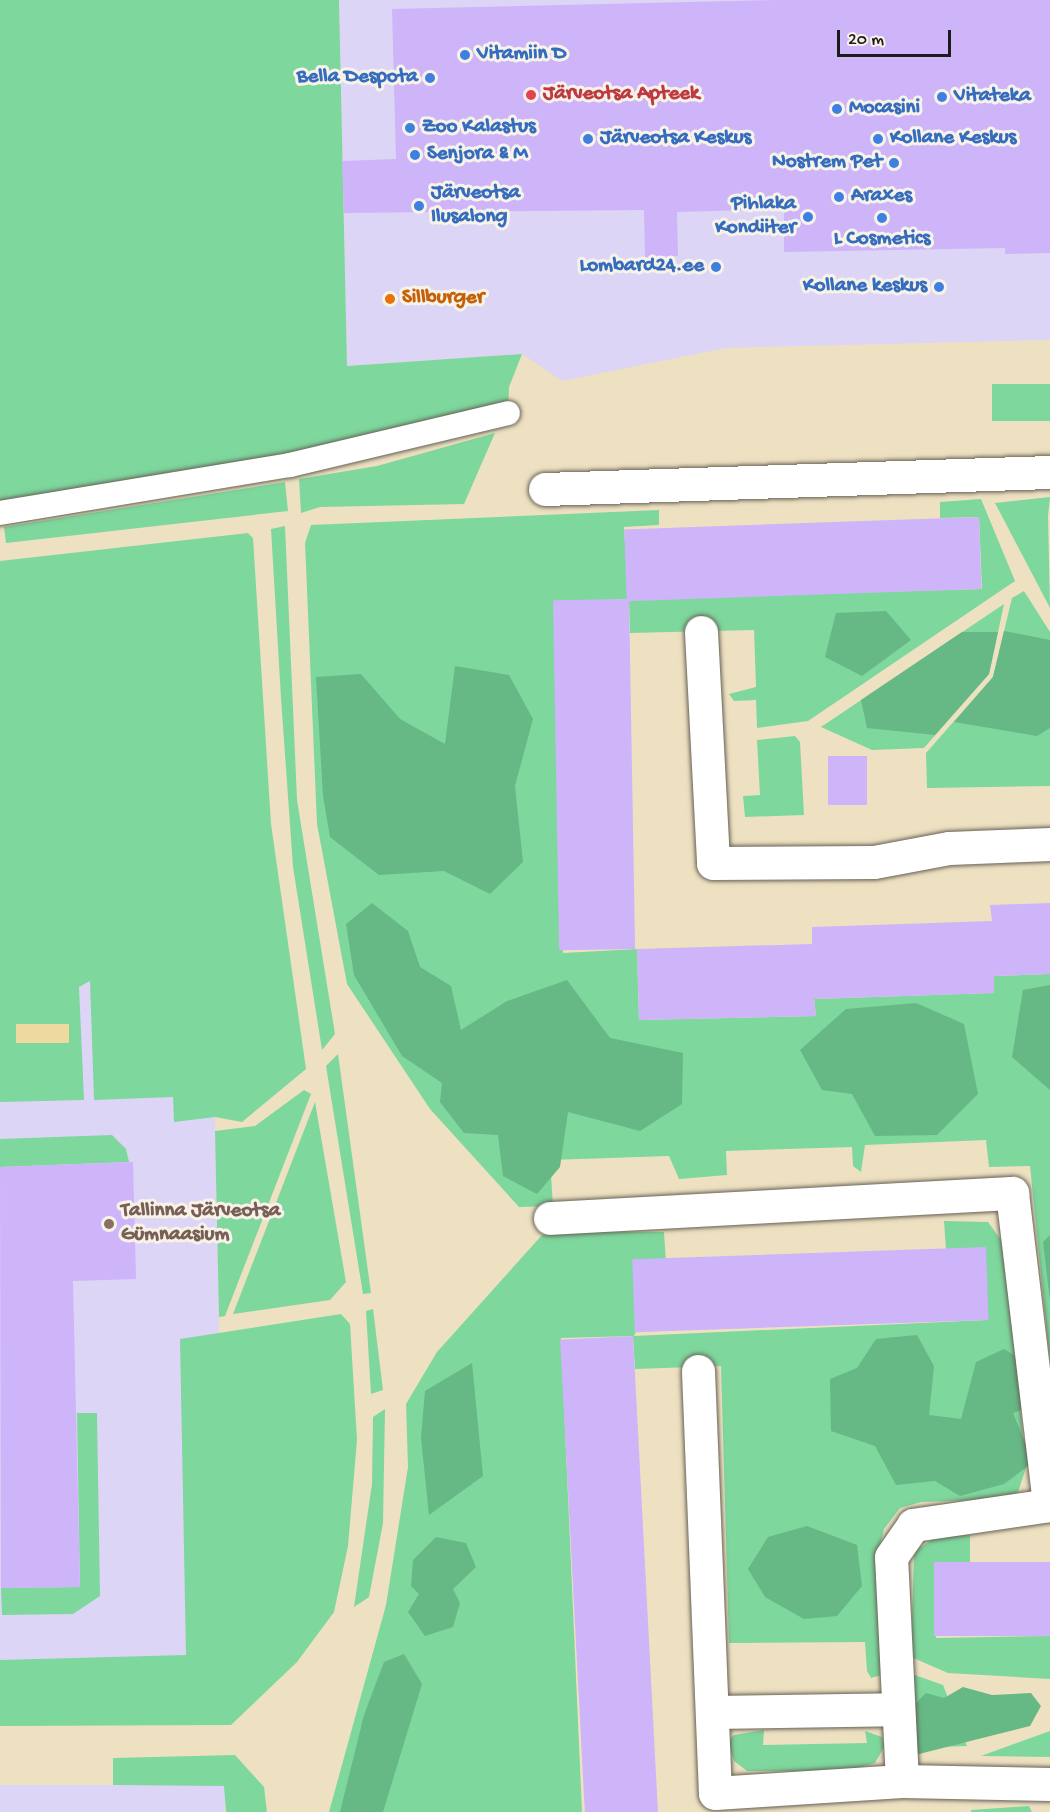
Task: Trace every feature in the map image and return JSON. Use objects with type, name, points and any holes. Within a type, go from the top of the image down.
[{"type":"street","points":[[0,513],[290,465],[508,413]]},
{"type":"street","points":[[545,489],[1050,472]]},
{"type":"street","points":[[701,632],[713,863],[874,862],[949,848],[1050,844]]},
{"type":"street","points":[[550,1218],[1012,1193],[1050,1505],[913,1524],[891,1557],[895,1709],[902,1781]]},
{"type":"street","points":[[698,1371],[715,1792],[902,1781],[1050,1784]]},
{"type":"street","points":[[713,1712],[895,1709]]},
{"type":"shaded area","points":[[339,0],[1050,0],[1050,340],[726,348],[562,381],[522,354],[347,366]]},
{"type":"shaded area","name":"Tallinna Järveotsa Gümnaasium","points":[[0,599],[215,1116],[226,1696],[0,1701]]},
{"type":"shaded area","points":[[0,1785],[225,1785],[225,1812],[0,1812]]},
{"type":"green space","points":[[0,0],[339,0],[347,366],[522,354],[509,387],[508,413],[0,513]]},
{"type":"green space","points":[[992,384],[1050,384],[1050,421],[992,421]]},
{"type":"green space","points":[[495,433],[464,504],[320,507],[301,513],[299,479],[377,466]]},
{"type":"green space","points":[[285,482],[288,511],[6,543],[4,527]]},
{"type":"green space","points":[[1050,497],[1048,516],[1050,608],[995,503]]},
{"type":"green space","points":[[981,499],[1015,581],[808,721],[757,728],[756,700],[734,701],[729,694],[756,687],[754,630],[630,633],[629,599],[982,589],[979,517],[940,518],[940,502]]},
{"type":"green space","points":[[659,510],[659,525],[624,527],[629,599],[554,602],[563,953],[637,949],[639,1020],[816,1016],[814,999],[993,993],[994,976],[1050,974],[1050,1361],[1030,1166],[989,1167],[986,1140],[865,1145],[861,1172],[853,1166],[852,1147],[726,1151],[727,1175],[679,1179],[669,1156],[550,1160],[553,1206],[519,1207],[430,1109],[347,984],[317,824],[305,543],[311,525]]},
{"type":"green space","points":[[285,526],[297,800],[335,1034],[322,1050],[293,867],[281,698],[271,529]]},
{"type":"green space","points":[[248,533],[253,538],[271,824],[306,1069],[242,1122],[215,1117],[174,1122],[173,1097],[94,1100],[90,981],[79,987],[84,1100],[0,1102],[0,561]]},
{"type":"green space","points":[[1024,591],[1050,632],[1050,786],[927,788],[926,753],[993,677],[1012,598]]},
{"type":"green space","points":[[1004,604],[989,674],[924,748],[872,750],[821,727]]},
{"type":"green space","points":[[886,611],[911,640],[862,676],[825,657],[836,613]]},
{"type":"green space","points":[[1004,631],[1050,640],[1050,728],[1037,736],[954,722],[993,677]]},
{"type":"green space","points":[[962,632],[998,632],[989,674],[935,735],[867,728],[861,700]]},
{"type":"green space","points":[[455,666],[509,675],[533,719],[515,786],[523,862],[490,894],[444,871],[379,875],[330,837],[323,796],[316,677],[361,674],[400,719],[445,744]]},
{"type":"green space","points":[[795,736],[800,742],[804,815],[745,817],[743,796],[760,795],[757,740]]},
{"type":"green space","points":[[372,903],[408,931],[420,967],[451,986],[461,1030],[507,1001],[567,980],[610,1038],[683,1053],[682,1104],[640,1131],[568,1112],[560,1167],[537,1194],[503,1176],[498,1135],[464,1133],[440,1102],[442,1083],[402,1056],[354,975],[346,924]]},
{"type":"green space","points":[[1050,985],[1050,1090],[1012,1057],[1023,990]]},
{"type":"green space","points":[[916,1003],[964,1024],[978,1094],[937,1135],[875,1136],[852,1094],[822,1090],[800,1050],[846,1009]]},
{"type":"green space","points":[[338,1054],[371,1293],[363,1294],[326,1066]]},
{"type":"green space","points":[[304,1090],[311,1094],[225,1316],[219,1317],[215,1131],[255,1126]]},
{"type":"green space","points":[[315,1102],[346,1282],[330,1300],[233,1314]]},
{"type":"green space","points":[[112,1135],[126,1149],[129,1162],[0,1167],[0,1139]]},
{"type":"green space","points":[[944,1221],[988,1222],[1004,1244],[1026,1468],[1018,1492],[1004,1499],[921,1502],[900,1508],[884,1529],[879,1549],[881,1675],[871,1678],[867,1671],[865,1642],[729,1643],[721,1366],[635,1369],[633,1336],[561,1338],[582,1812],[329,1812],[386,1605],[408,1467],[406,1404],[437,1352],[542,1235],[554,1231],[664,1232],[666,1263],[634,1336],[987,1320],[946,1249]]},
{"type":"green space","points":[[1050,1235],[1050,1301],[1043,1242]]},
{"type":"green space","points":[[373,1309],[383,1390],[371,1394],[366,1311]]},
{"type":"green space","points":[[341,1314],[350,1324],[357,1440],[348,1546],[334,1612],[297,1662],[231,1725],[0,1726],[0,1660],[186,1655],[180,1339]]},
{"type":"green space","points":[[917,1335],[934,1366],[929,1415],[961,1419],[976,1362],[1004,1349],[1028,1364],[1029,1407],[1013,1413],[1033,1462],[1004,1484],[960,1496],[935,1481],[896,1485],[875,1446],[831,1431],[830,1379],[857,1368],[876,1339]]},
{"type":"green space","points":[[472,1363],[483,1476],[429,1515],[421,1438],[425,1391]]},
{"type":"green space","points":[[385,1409],[383,1523],[369,1597],[354,1607],[372,1484],[373,1417]]},
{"type":"green space","points":[[77,1413],[97,1413],[100,1596],[73,1614],[2,1615],[1,1588],[80,1587]]},
{"type":"green space","points":[[807,1526],[857,1545],[862,1586],[837,1616],[804,1619],[765,1597],[748,1569],[768,1537]]},
{"type":"green space","points":[[970,1535],[970,1564],[934,1566],[936,1638],[1050,1636],[1050,1679],[948,1673],[911,1657],[914,1552],[936,1537]]},
{"type":"green space","points":[[436,1537],[466,1543],[476,1567],[453,1589],[460,1603],[453,1627],[425,1636],[408,1612],[419,1594],[411,1586],[413,1560]]},
{"type":"green space","points":[[404,1654],[422,1684],[383,1812],[340,1812],[364,1715],[384,1662]]},
{"type":"green space","points":[[912,1674],[943,1685],[967,1746],[913,1748]]},
{"type":"green space","points":[[963,1687],[992,1695],[1031,1693],[1041,1706],[1030,1726],[919,1754],[905,1741],[903,1716],[926,1693],[944,1698]]},
{"type":"green space","points":[[764,1730],[763,1745],[867,1743],[865,1731],[882,1737],[884,1747],[875,1763],[848,1771],[747,1771],[734,1761],[728,1742],[734,1735]]},
{"type":"green space","points":[[1050,1731],[1050,1757],[981,1756]]},
{"type":"green space","points":[[235,1755],[264,1787],[267,1812],[226,1812],[224,1786],[113,1785],[113,1758]]},
{"type":"green space","points":[[1029,1806],[1032,1812],[971,1812],[971,1810]]},
{"type":"sand","points":[[16,1024],[69,1024],[69,1043],[16,1043]]},
{"type":"building","points":[[778,0],[1050,0],[1050,253],[1005,254],[1005,248],[784,252],[784,209],[677,212],[678,256],[645,257],[644,210],[344,213],[342,161],[396,159],[392,9]]},
{"type":"building","points":[[979,517],[982,589],[627,601],[624,529]]},
{"type":"building","points":[[629,599],[635,949],[559,950],[553,600]]},
{"type":"building","points":[[828,756],[867,756],[867,805],[828,805]]},
{"type":"building","points":[[1050,903],[1050,974],[994,976],[994,993],[814,999],[816,1016],[639,1020],[637,949],[812,944],[812,927],[992,921],[990,905]]},
{"type":"building","points":[[133,1162],[136,1279],[73,1281],[80,1587],[1,1588],[0,1167]]},
{"type":"building","points":[[986,1247],[989,1320],[635,1332],[632,1259]]},
{"type":"building","points":[[633,1336],[658,1812],[585,1812],[560,1340]]},
{"type":"building","points":[[934,1562],[1050,1562],[1050,1636],[934,1636]]},
{"type":"place","name":"Vitamiin D","points":[[465,55]]},
{"type":"place","name":"Bella Despota","points":[[430,78]]},
{"type":"place","name":"Järveotsa Apteek","points":[[531,95]]},
{"type":"place","name":"Vitateka","points":[[942,97]]},
{"type":"place","name":"Mocasini","points":[[837,109]]},
{"type":"place","name":"Zoo Kalastus","points":[[410,128]]},
{"type":"place","name":"Järveotsa Keskus","points":[[588,139]]},
{"type":"place","name":"Kollane Keskus","points":[[878,139]]},
{"type":"place","name":"Senjora & M","points":[[415,155]]},
{"type":"place","name":"Nostrem Pet","points":[[894,163]]},
{"type":"place","name":"Araxes","points":[[839,197]]},
{"type":"place","name":"Järveotsa Ilusalong","points":[[419,206]]},
{"type":"place","name":"Pihlaka Kondiiter","points":[[808,217]]},
{"type":"place","name":"L Cosmetics","points":[[882,218]]},
{"type":"place","name":"Lombard24.ee","points":[[716,267]]},
{"type":"place","name":"Kollane keskus","points":[[939,287]]},
{"type":"place","name":"Sillburger","points":[[390,299]]},
{"type":"place","name":"Tallinna Järveotsa Gümnaasium","points":[[109,1224]]}]
